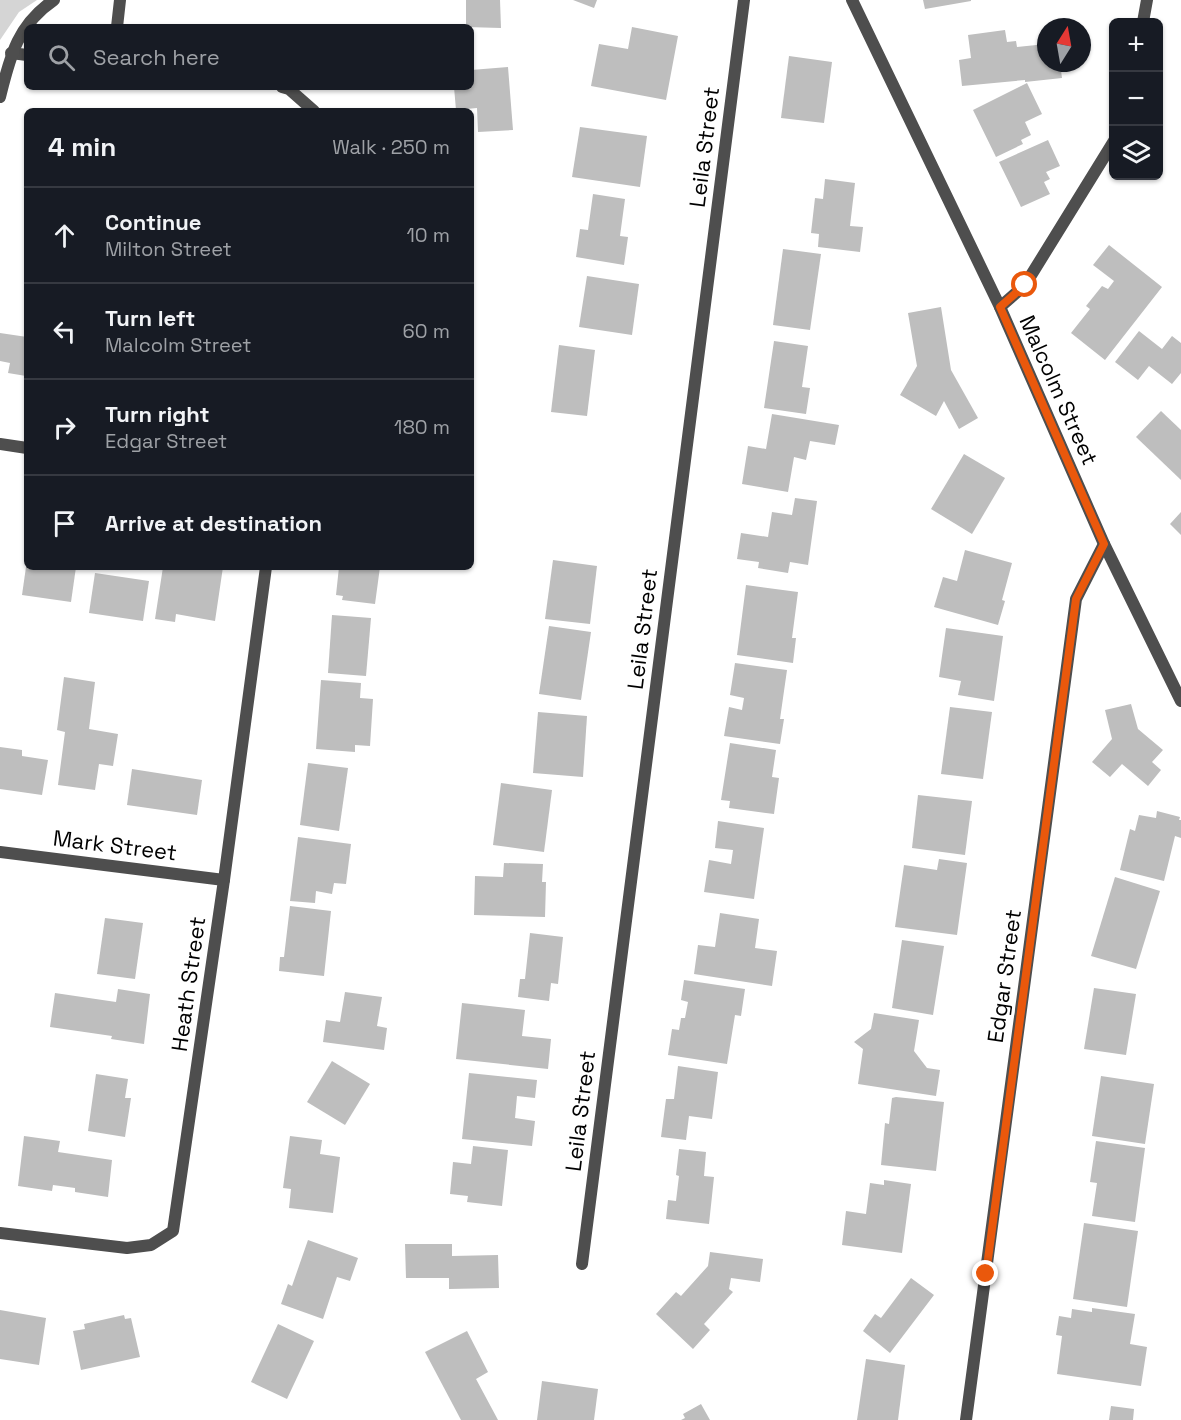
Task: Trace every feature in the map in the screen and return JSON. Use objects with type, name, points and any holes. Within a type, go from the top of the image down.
[{"type":"street","points":[[28,24],[40,9],[54,0]]},
{"type":"street","points":[[117,24],[120,0]]},
{"type":"street","name":"Leila Street","points":[[582,1264],[744,0]]},
{"type":"street","name":"Malcolm Street","points":[[852,0],[1000,307],[1104,544],[1181,700]]},
{"type":"street","points":[[1144,18],[1147,0]]},
{"type":"street","points":[[0,97],[11,53],[24,29]]},
{"type":"street","points":[[11,53],[24,55]]},
{"type":"street","points":[[290,90],[311,108]]},
{"type":"street","points":[[1000,307],[1025,285],[1109,148]]},
{"type":"street","points":[[0,444],[24,448]]},
{"type":"street","name":"Edgar Street","points":[[966,1420],[1076,599],[1104,544]]},
{"type":"street","name":"Heath Street","points":[[0,1233],[127,1248],[151,1245],[173,1231],[224,880],[266,570]]},
{"type":"street","name":"Mark Street","points":[[0,852],[224,880]]},
{"type":"shaded area","points":[[0,0],[37,0],[19,12],[0,40]]},
{"type":"building","points":[[466,0],[500,0],[501,28],[474,27],[474,24],[466,24]]},
{"type":"building","points":[[573,0],[597,0],[594,8]]},
{"type":"building","points":[[923,0],[971,0],[971,1],[925,9]]},
{"type":"building","points":[[632,27],[678,36],[666,100],[591,86],[599,44],[628,49]]},
{"type":"building","points":[[1005,30],[1007,42],[1016,41],[1017,47],[1037,45],[1037,72],[1061,72],[1062,78],[962,86],[959,60],[971,58],[968,35]]},
{"type":"building","points":[[789,56],[832,62],[824,123],[781,118]]},
{"type":"building","points":[[508,67],[513,130],[478,132],[477,108],[456,108],[454,90],[474,90],[474,70]]},
{"type":"building","points":[[1027,83],[1042,114],[1025,122],[1031,135],[1021,140],[1023,144],[996,157],[973,110]]},
{"type":"building","points":[[580,127],[647,136],[640,187],[572,177]]},
{"type":"building","points":[[1048,140],[1060,166],[1046,172],[1050,179],[1044,182],[1050,194],[1021,207],[999,162]]},
{"type":"building","points":[[825,179],[855,183],[850,226],[863,227],[860,252],[818,247],[819,234],[811,233],[815,198],[823,199]]},
{"type":"building","points":[[593,194],[625,199],[620,236],[628,237],[624,265],[576,257],[580,229],[588,230]]},
{"type":"building","points":[[1109,245],[1162,287],[1105,360],[1071,333],[1090,309],[1086,306],[1102,286],[1108,289],[1114,281],[1093,265]]},
{"type":"building","points":[[783,249],[821,254],[810,330],[773,325]]},
{"type":"building","points":[[587,276],[639,284],[632,335],[579,327]]},
{"type":"building","points":[[941,307],[951,370],[978,418],[959,429],[944,401],[936,416],[900,395],[917,366],[908,313]]},
{"type":"building","points":[[1139,331],[1162,349],[1172,336],[1181,343],[1181,373],[1172,384],[1149,366],[1138,380],[1115,362]]},
{"type":"building","points":[[0,333],[24,337],[24,376],[8,373],[10,363],[0,361]]},
{"type":"building","points":[[774,341],[808,346],[802,387],[810,388],[806,414],[764,408]]},
{"type":"building","points":[[559,345],[595,350],[587,416],[551,412]]},
{"type":"building","points":[[1161,411],[1181,430],[1181,480],[1136,437]]},
{"type":"building","points":[[772,414],[839,425],[835,445],[810,441],[806,460],[794,457],[788,492],[742,484],[748,446],[766,449]]},
{"type":"building","points":[[964,454],[1005,478],[972,534],[931,509]]},
{"type":"building","points":[[795,498],[817,501],[808,565],[790,562],[788,573],[758,568],[759,562],[737,559],[741,533],[768,537],[772,512],[792,515]]},
{"type":"building","points":[[1181,512],[1181,535],[1170,524]]},
{"type":"building","points":[[965,550],[1012,563],[998,625],[934,607],[943,577],[957,581]]},
{"type":"building","points":[[553,560],[597,566],[590,624],[545,619]]},
{"type":"building","points":[[26,570],[76,570],[71,602],[22,595]]},
{"type":"building","points":[[163,570],[223,570],[215,621],[176,614],[175,622],[155,619]]},
{"type":"building","points":[[339,570],[380,570],[375,604],[342,600],[343,596],[336,595]]},
{"type":"building","points":[[95,573],[149,581],[143,621],[89,613]]},
{"type":"building","points":[[746,585],[798,592],[792,638],[796,638],[793,663],[737,655]]},
{"type":"building","points":[[332,615],[371,618],[366,676],[328,673]]},
{"type":"building","points":[[549,626],[591,632],[581,700],[539,694]]},
{"type":"building","points":[[946,628],[1003,636],[994,701],[958,695],[961,681],[939,677]]},
{"type":"building","points":[[735,663],[787,670],[780,719],[784,719],[780,744],[724,736],[729,707],[742,710],[744,698],[730,695]]},
{"type":"building","points":[[64,677],[95,682],[89,729],[118,734],[113,766],[99,764],[95,790],[58,785],[65,732],[57,730]]},
{"type":"building","points":[[321,680],[361,683],[360,698],[373,699],[370,746],[355,745],[355,752],[316,749]]},
{"type":"building","points":[[1131,704],[1138,729],[1163,750],[1152,762],[1161,770],[1148,786],[1122,764],[1110,777],[1092,762],[1112,739],[1105,710]]},
{"type":"building","points":[[950,707],[992,712],[983,779],[941,774]]},
{"type":"building","points":[[538,712],[587,716],[583,777],[533,773]]},
{"type":"building","points":[[730,743],[776,750],[772,777],[779,778],[774,814],[729,808],[730,801],[721,800]]},
{"type":"building","points":[[0,747],[22,750],[22,756],[48,760],[42,795],[0,789]]},
{"type":"building","points":[[308,763],[348,768],[339,831],[300,825]]},
{"type":"building","points":[[132,769],[202,780],[197,815],[127,805]]},
{"type":"building","points":[[501,783],[552,790],[544,852],[493,845]]},
{"type":"building","points":[[918,795],[972,801],[965,855],[912,848]]},
{"type":"building","points":[[1157,811],[1180,817],[1179,820],[1181,820],[1181,838],[1175,836],[1164,881],[1120,870],[1130,829],[1135,831],[1139,815],[1156,818]]},
{"type":"building","points":[[718,821],[764,828],[754,899],[704,892],[709,860],[731,864],[733,850],[715,848]]},
{"type":"building","points":[[298,837],[351,844],[346,884],[334,883],[332,894],[316,891],[315,903],[290,901]]},
{"type":"building","points":[[939,859],[967,863],[957,935],[895,927],[904,865],[937,870]]},
{"type":"building","points":[[504,863],[543,864],[542,882],[546,882],[545,917],[474,915],[475,876],[503,877]]},
{"type":"building","points":[[1115,877],[1160,891],[1136,969],[1091,956]]},
{"type":"building","points":[[290,906],[331,911],[324,976],[279,971],[280,957],[284,957]]},
{"type":"building","points":[[720,913],[759,919],[755,948],[777,951],[772,986],[694,974],[698,945],[715,947]]},
{"type":"building","points":[[105,918],[143,923],[135,979],[97,974]]},
{"type":"building","points":[[530,933],[563,937],[558,984],[551,983],[549,1001],[518,997],[520,979],[525,979]]},
{"type":"building","points":[[902,940],[944,946],[933,1015],[892,1008]]},
{"type":"building","points":[[684,980],[745,989],[741,1016],[735,1015],[727,1064],[668,1055],[672,1029],[679,1030],[681,1018],[685,1018],[688,1002],[681,1000]]},
{"type":"building","points":[[1094,988],[1136,994],[1126,1055],[1084,1049]]},
{"type":"building","points":[[118,989],[150,994],[144,1044],[111,1039],[112,1036],[50,1027],[55,993],[116,1002]]},
{"type":"building","points":[[345,992],[382,997],[377,1026],[387,1028],[384,1050],[323,1042],[326,1020],[340,1022]]},
{"type":"building","points":[[462,1003],[525,1010],[522,1036],[551,1039],[548,1069],[456,1059]]},
{"type":"building","points":[[874,1013],[919,1020],[914,1051],[927,1068],[940,1070],[936,1096],[858,1084],[863,1049],[854,1042],[871,1029]]},
{"type":"building","points":[[332,1061],[370,1084],[345,1125],[307,1102]]},
{"type":"building","points":[[678,1066],[718,1072],[712,1119],[689,1116],[686,1140],[661,1137],[666,1099],[674,1099]]},
{"type":"building","points":[[469,1073],[537,1080],[535,1098],[517,1096],[515,1118],[535,1121],[532,1146],[462,1139]]},
{"type":"building","points":[[96,1074],[128,1079],[125,1098],[131,1098],[125,1137],[88,1131]]},
{"type":"building","points":[[1101,1076],[1154,1084],[1145,1144],[1092,1136]]},
{"type":"building","points":[[892,1098],[944,1102],[936,1171],[881,1165],[885,1123],[889,1124]]},
{"type":"building","points":[[24,1136],[60,1141],[58,1152],[112,1160],[108,1197],[75,1192],[75,1188],[53,1185],[52,1191],[18,1186]]},
{"type":"building","points":[[290,1136],[322,1140],[320,1154],[340,1157],[333,1213],[289,1208],[291,1189],[283,1188]]},
{"type":"building","points":[[1096,1141],[1145,1148],[1135,1222],[1092,1216],[1097,1183],[1090,1182]]},
{"type":"building","points":[[473,1146],[508,1150],[502,1206],[467,1202],[468,1196],[450,1194],[453,1162],[471,1164]]},
{"type":"building","points":[[679,1149],[706,1152],[704,1176],[714,1177],[709,1224],[666,1219],[668,1200],[676,1201]]},
{"type":"building","points":[[884,1180],[911,1184],[902,1253],[842,1245],[846,1211],[866,1214],[870,1183],[884,1185]]},
{"type":"building","points":[[1084,1223],[1138,1231],[1127,1307],[1073,1299]]},
{"type":"building","points":[[308,1240],[358,1258],[350,1281],[337,1277],[323,1319],[281,1304],[288,1284],[292,1286]]},
{"type":"building","points":[[405,1244],[452,1244],[452,1256],[498,1255],[499,1288],[449,1289],[449,1278],[406,1278]]},
{"type":"building","points":[[710,1252],[763,1259],[760,1282],[731,1278],[729,1289],[733,1292],[704,1324],[710,1330],[693,1349],[656,1314],[676,1292],[681,1296],[708,1266]]},
{"type":"building","points":[[911,1278],[934,1295],[890,1353],[863,1331],[875,1314],[881,1318]]},
{"type":"building","points":[[1092,1308],[1135,1314],[1130,1344],[1147,1347],[1141,1386],[1057,1374],[1062,1336],[1056,1335],[1059,1316],[1071,1318],[1072,1309],[1092,1312]]},
{"type":"building","points":[[0,1310],[46,1318],[39,1365],[0,1359]]},
{"type":"building","points":[[124,1315],[125,1319],[131,1318],[140,1357],[81,1370],[73,1331],[85,1329],[84,1324]]},
{"type":"building","points":[[278,1324],[314,1341],[287,1399],[251,1382]]},
{"type":"building","points":[[467,1331],[488,1372],[476,1379],[498,1420],[461,1420],[425,1352]]},
{"type":"building","points":[[866,1359],[905,1365],[898,1420],[857,1420]]},
{"type":"building","points":[[542,1381],[598,1389],[594,1420],[537,1420]]},
{"type":"building","points":[[701,1404],[710,1420],[681,1420],[685,1418],[683,1414]]},
{"type":"building","points":[[1111,1406],[1134,1409],[1133,1420],[1109,1420]]},
{"type":"route","points":[[986,1274],[1076,599],[1104,544],[1000,307],[1025,285]]}]
